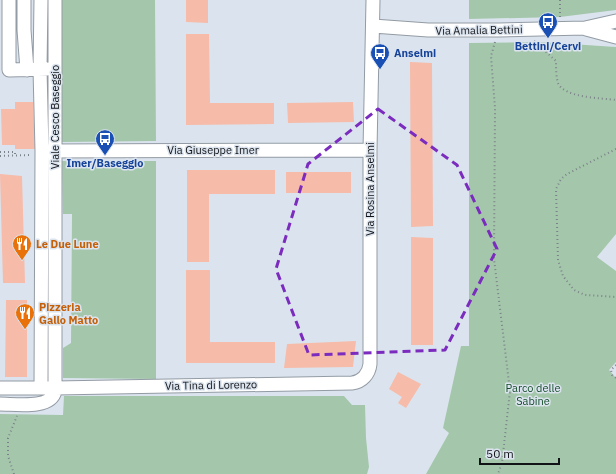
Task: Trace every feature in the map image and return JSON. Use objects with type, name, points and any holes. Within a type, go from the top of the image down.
[{"type":"street","name":"Viale Cesco Baseggio","points":[[9,0],[9,70],[40,70]]},
{"type":"street","points":[[24,0],[26,70]]},
{"type":"street","name":"Viale Cesco Baseggio","points":[[41,0],[41,388]]},
{"type":"street","name":"Viale Cesco Baseggio","points":[[55,0],[55,388]]},
{"type":"street","name":"Via Rosina Anselmi","points":[[364,376],[369,370],[370,364],[370,150],[373,0]]},
{"type":"street","name":"Via Amalia Bettini","points":[[373,26],[428,30],[585,28],[616,20]]},
{"type":"street","name":"Via Amalia Bettini","points":[[585,28],[616,37]]},
{"type":"street","points":[[40,70],[55,69]]},
{"type":"street","name":"Via Giuseppe Imer","points":[[42,153],[56,150],[370,150]]},
{"type":"street","points":[[41,232],[56,233]]},
{"type":"street","points":[[41,340],[56,340]]},
{"type":"street","name":"Via Tina di Lorenzo","points":[[0,388],[352,383],[359,381],[364,376]]},
{"type":"street","points":[[0,404],[39,404],[46,402],[54,396],[55,388]]},
{"type":"path","points":[[560,0],[560,18]]},
{"type":"path","points":[[532,38],[556,61],[558,82],[564,90],[571,94],[616,100]]},
{"type":"path","points":[[495,41],[491,56],[495,108],[494,259],[510,391],[502,464],[498,474]]},
{"type":"path","points":[[616,149],[567,174],[561,179],[556,189],[558,260],[563,276],[574,290],[585,295],[616,297]]},
{"type":"path","points":[[0,152],[15,152],[15,156]]},
{"type":"path","points":[[0,156],[42,153]]},
{"type":"path","points":[[616,365],[611,370],[612,375],[616,378]]},
{"type":"path","points":[[14,474],[8,456],[8,438],[22,404]]},
{"type":"highlighted area","points":[[378,109],[457,165],[497,249],[445,350],[309,355],[276,269],[308,164]]},
{"type":"green space","points":[[61,0],[155,0],[156,141],[62,142]]},
{"type":"green space","points":[[469,0],[616,0],[616,10],[560,17],[469,19]]},
{"type":"green space","name":"Parco delle Sabine","points":[[541,42],[616,47],[616,234],[597,257],[616,271],[616,362],[609,370],[616,378],[616,474],[426,474],[449,433],[443,428],[461,346],[469,346],[469,43]]},
{"type":"green space","points":[[62,161],[156,161],[156,379],[63,378],[63,348],[71,343],[72,214],[63,214]]},
{"type":"green space","points":[[64,396],[344,396],[352,405],[365,405],[369,467],[367,474],[0,474],[0,414],[63,415]]},
{"type":"building","points":[[186,0],[208,0],[208,23],[186,22]]},
{"type":"building","points":[[186,34],[209,34],[210,103],[274,103],[274,124],[186,125]]},
{"type":"building","points":[[410,62],[432,63],[433,226],[411,227]]},
{"type":"building","points":[[15,102],[33,102],[35,149],[15,149],[15,145],[2,145],[1,109],[15,109]]},
{"type":"building","points":[[353,102],[354,122],[288,123],[287,103]]},
{"type":"building","points":[[187,170],[275,170],[275,194],[209,194],[209,262],[187,262]]},
{"type":"building","points":[[286,172],[351,172],[351,193],[286,193]]},
{"type":"building","points":[[0,174],[22,176],[25,283],[3,283]]},
{"type":"building","points":[[411,237],[433,238],[433,345],[411,345]]},
{"type":"building","points":[[186,270],[210,270],[210,342],[275,342],[275,363],[186,363]]},
{"type":"building","points":[[6,300],[27,300],[27,377],[5,377]]},
{"type":"building","points":[[356,341],[353,367],[284,368],[287,344]]},
{"type":"building","points":[[398,372],[421,384],[406,408],[398,403],[402,397],[389,389]]},
{"type":"place","name":"Bettini/Cervi","points":[[548,39]]},
{"type":"place","name":"Anselmi","points":[[380,70]]},
{"type":"place","name":"Imer/Baseggio","points":[[105,156]]},
{"type":"place","name":"Le Due Lune","points":[[22,261]]},
{"type":"place","name":"Pizzeria Gallo Matto","points":[[25,330]]}]
